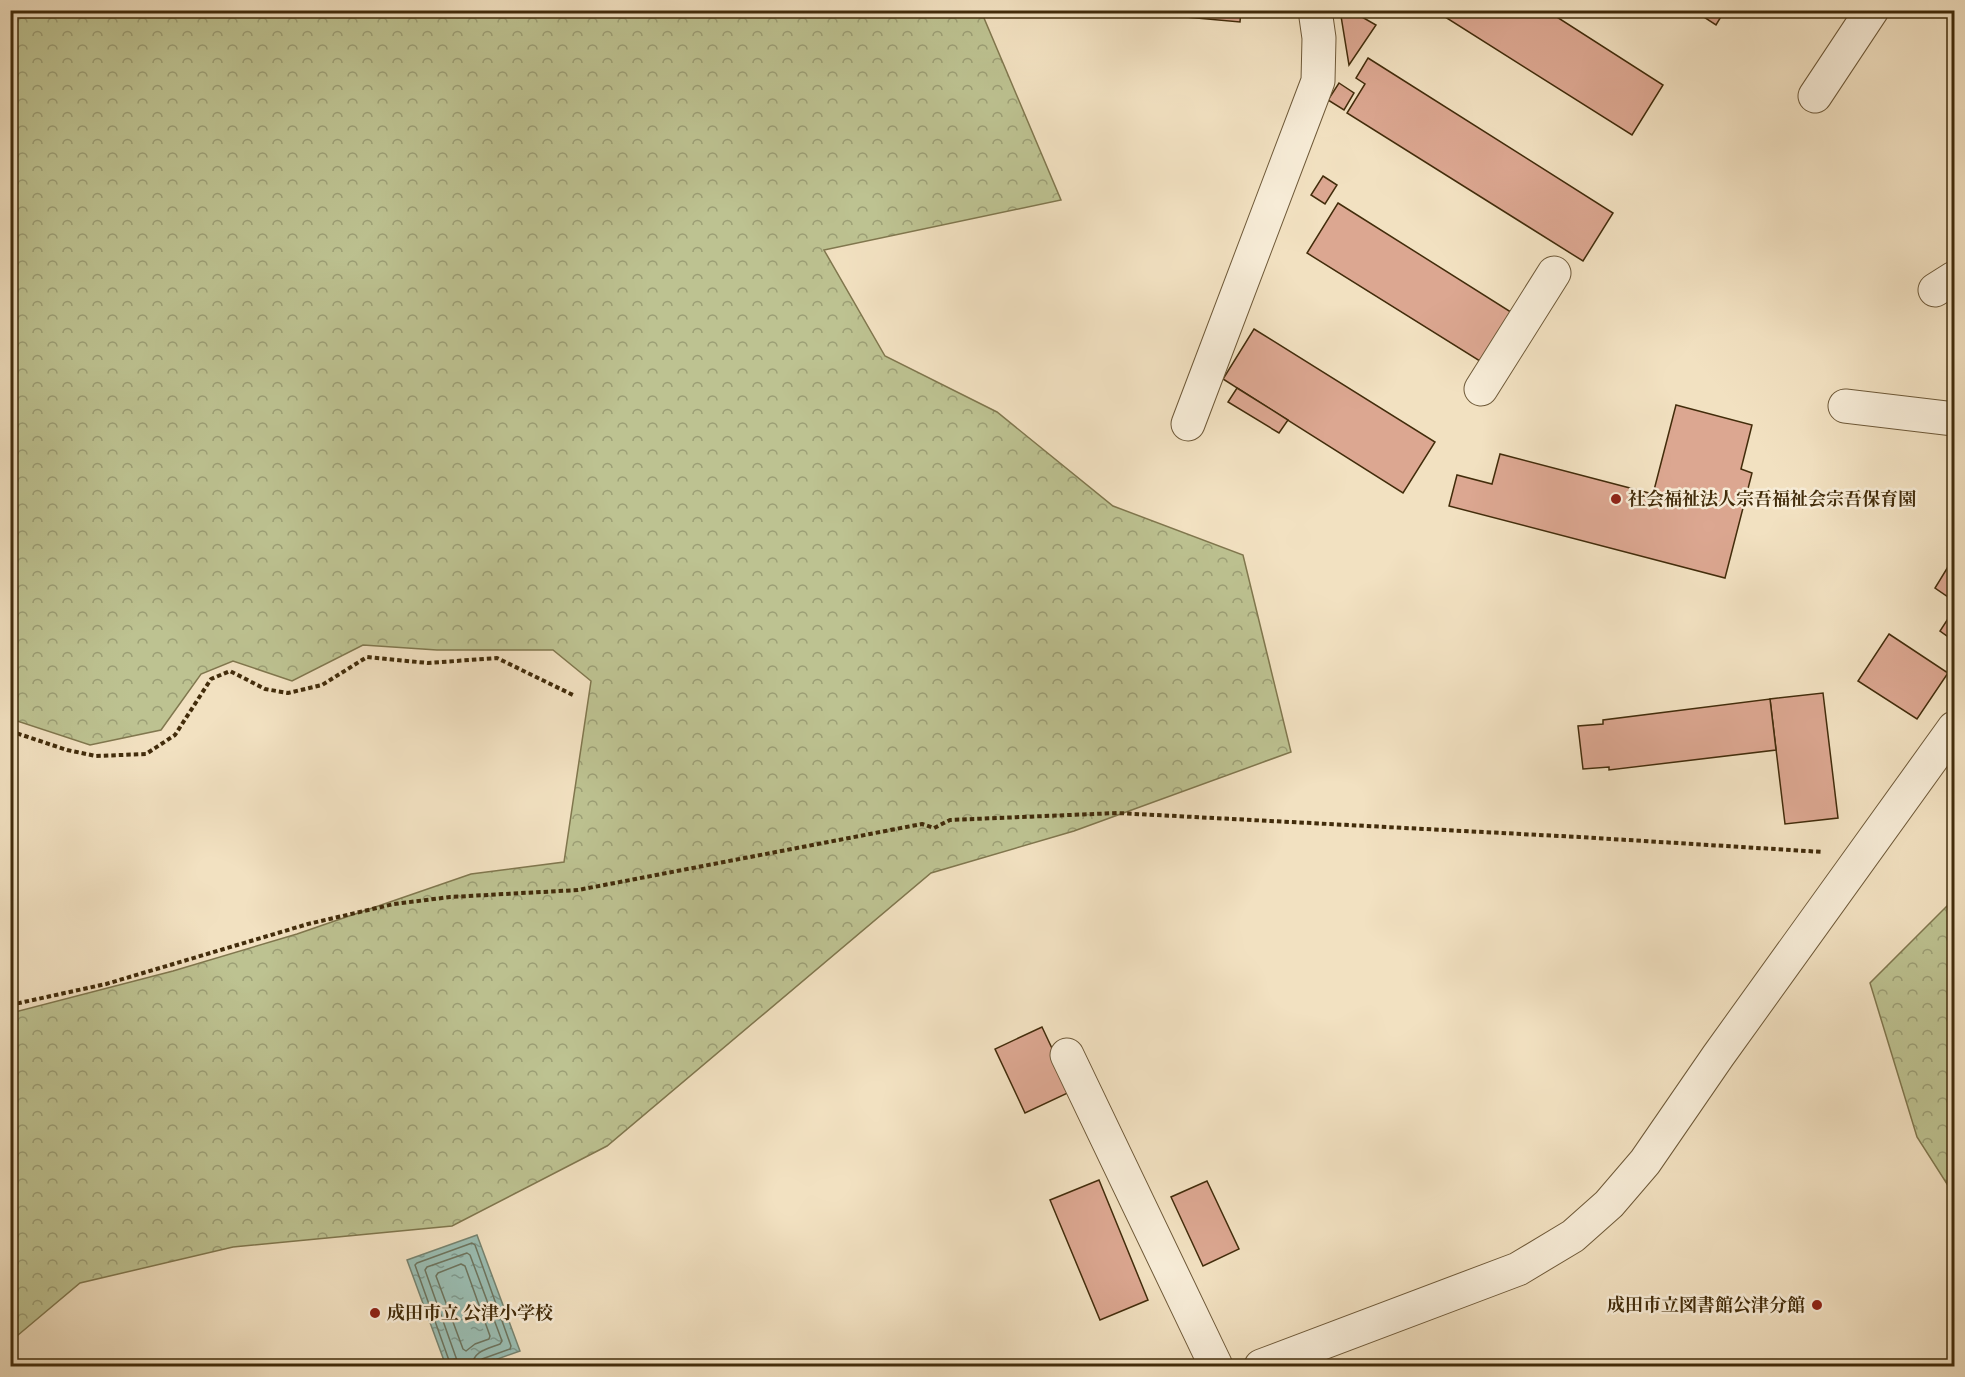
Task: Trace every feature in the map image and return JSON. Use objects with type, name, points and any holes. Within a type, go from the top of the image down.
[{"type":"street","points":[[1188,424],[1318,81],[1320,38],[1315,10]]},
{"type":"street","points":[[1815,96],[1872,10]]},
{"type":"street","points":[[1481,389],[1554,273]]},
{"type":"street","points":[[1845,406],[1954,419]]},
{"type":"street","points":[[1261,1366],[1518,1269],[1573,1236],[1609,1204],[1645,1162],[1718,1056],[1954,728]]},
{"type":"street","points":[[1067,1055],[1216,1366]]},
{"type":"path","points":[[10,731],[67,750],[96,756],[146,754],[175,735],[210,679],[230,671],[265,689],[288,693],[322,685],[367,657],[428,663],[497,658],[575,696]]},
{"type":"path","points":[[10,1005],[106,984],[308,924],[394,904],[450,897],[578,890],[922,824],[934,828],[950,820],[1117,813],[1579,837],[1863,855]]},
{"type":"green space","points":[[11,10],[981,11],[1061,200],[824,250],[885,356],[997,412],[1113,506],[1243,555],[1291,752],[1074,831],[931,873],[607,1146],[452,1226],[233,1247],[80,1283],[11,1341],[11,1013],[173,971],[297,934],[471,874],[564,862],[591,681],[553,650],[437,650],[363,645],[292,681],[233,661],[201,674],[161,730],[90,745],[11,719]]},
{"type":"green space","points":[[1954,899],[1954,1195],[1917,1137],[1870,983]]},
{"type":"water","points":[[477,1235],[520,1351],[478,1366],[446,1366],[407,1260]]},
{"type":"building","points":[[1143,10],[1241,10],[1240,22],[1142,13]]},
{"type":"building","points":[[1434,10],[1546,10],[1663,85],[1632,135]]},
{"type":"building","points":[[1693,10],[1725,10],[1716,25]]},
{"type":"building","points":[[1355,13],[1376,25],[1349,65],[1341,16]]},
{"type":"building","points":[[1368,58],[1613,213],[1583,261],[1347,113],[1365,84],[1356,78]]},
{"type":"building","points":[[1339,83],[1354,93],[1344,110],[1328,100]]},
{"type":"building","points":[[1323,176],[1337,185],[1325,204],[1311,195]]},
{"type":"building","points":[[1338,203],[1514,314],[1483,363],[1307,253]]},
{"type":"building","points":[[1254,329],[1435,442],[1403,493],[1223,379]]},
{"type":"building","points":[[1237,388],[1288,420],[1279,433],[1228,402]]},
{"type":"building","points":[[1676,405],[1752,425],[1741,469],[1752,473],[1725,578],[1449,506],[1457,475],[1492,484],[1500,454],[1653,494]]},
{"type":"building","points":[[1954,557],[1954,601],[1935,588]]},
{"type":"building","points":[[1954,612],[1954,641],[1940,631]]},
{"type":"building","points":[[1889,634],[1948,673],[1917,719],[1858,681]]},
{"type":"building","points":[[1823,693],[1838,818],[1785,824],[1770,699]]},
{"type":"building","points":[[1770,699],[1776,750],[1609,770],[1609,767],[1583,769],[1578,726],[1603,724],[1603,720]]},
{"type":"building","points":[[1042,1027],[1072,1091],[1025,1113],[995,1049]]},
{"type":"building","points":[[1099,1180],[1148,1300],[1100,1320],[1050,1200]]},
{"type":"building","points":[[1207,1181],[1239,1249],[1203,1266],[1171,1197]]},
{"type":"place","name":"社会福祉法人宗吾福祉会宗吾保育園","points":[[1616,499]]},
{"type":"place","name":"成田市立図書館公津分館","points":[[1817,1305]]},
{"type":"place","name":"成田市立 公津小学校","points":[[375,1313]]}]
